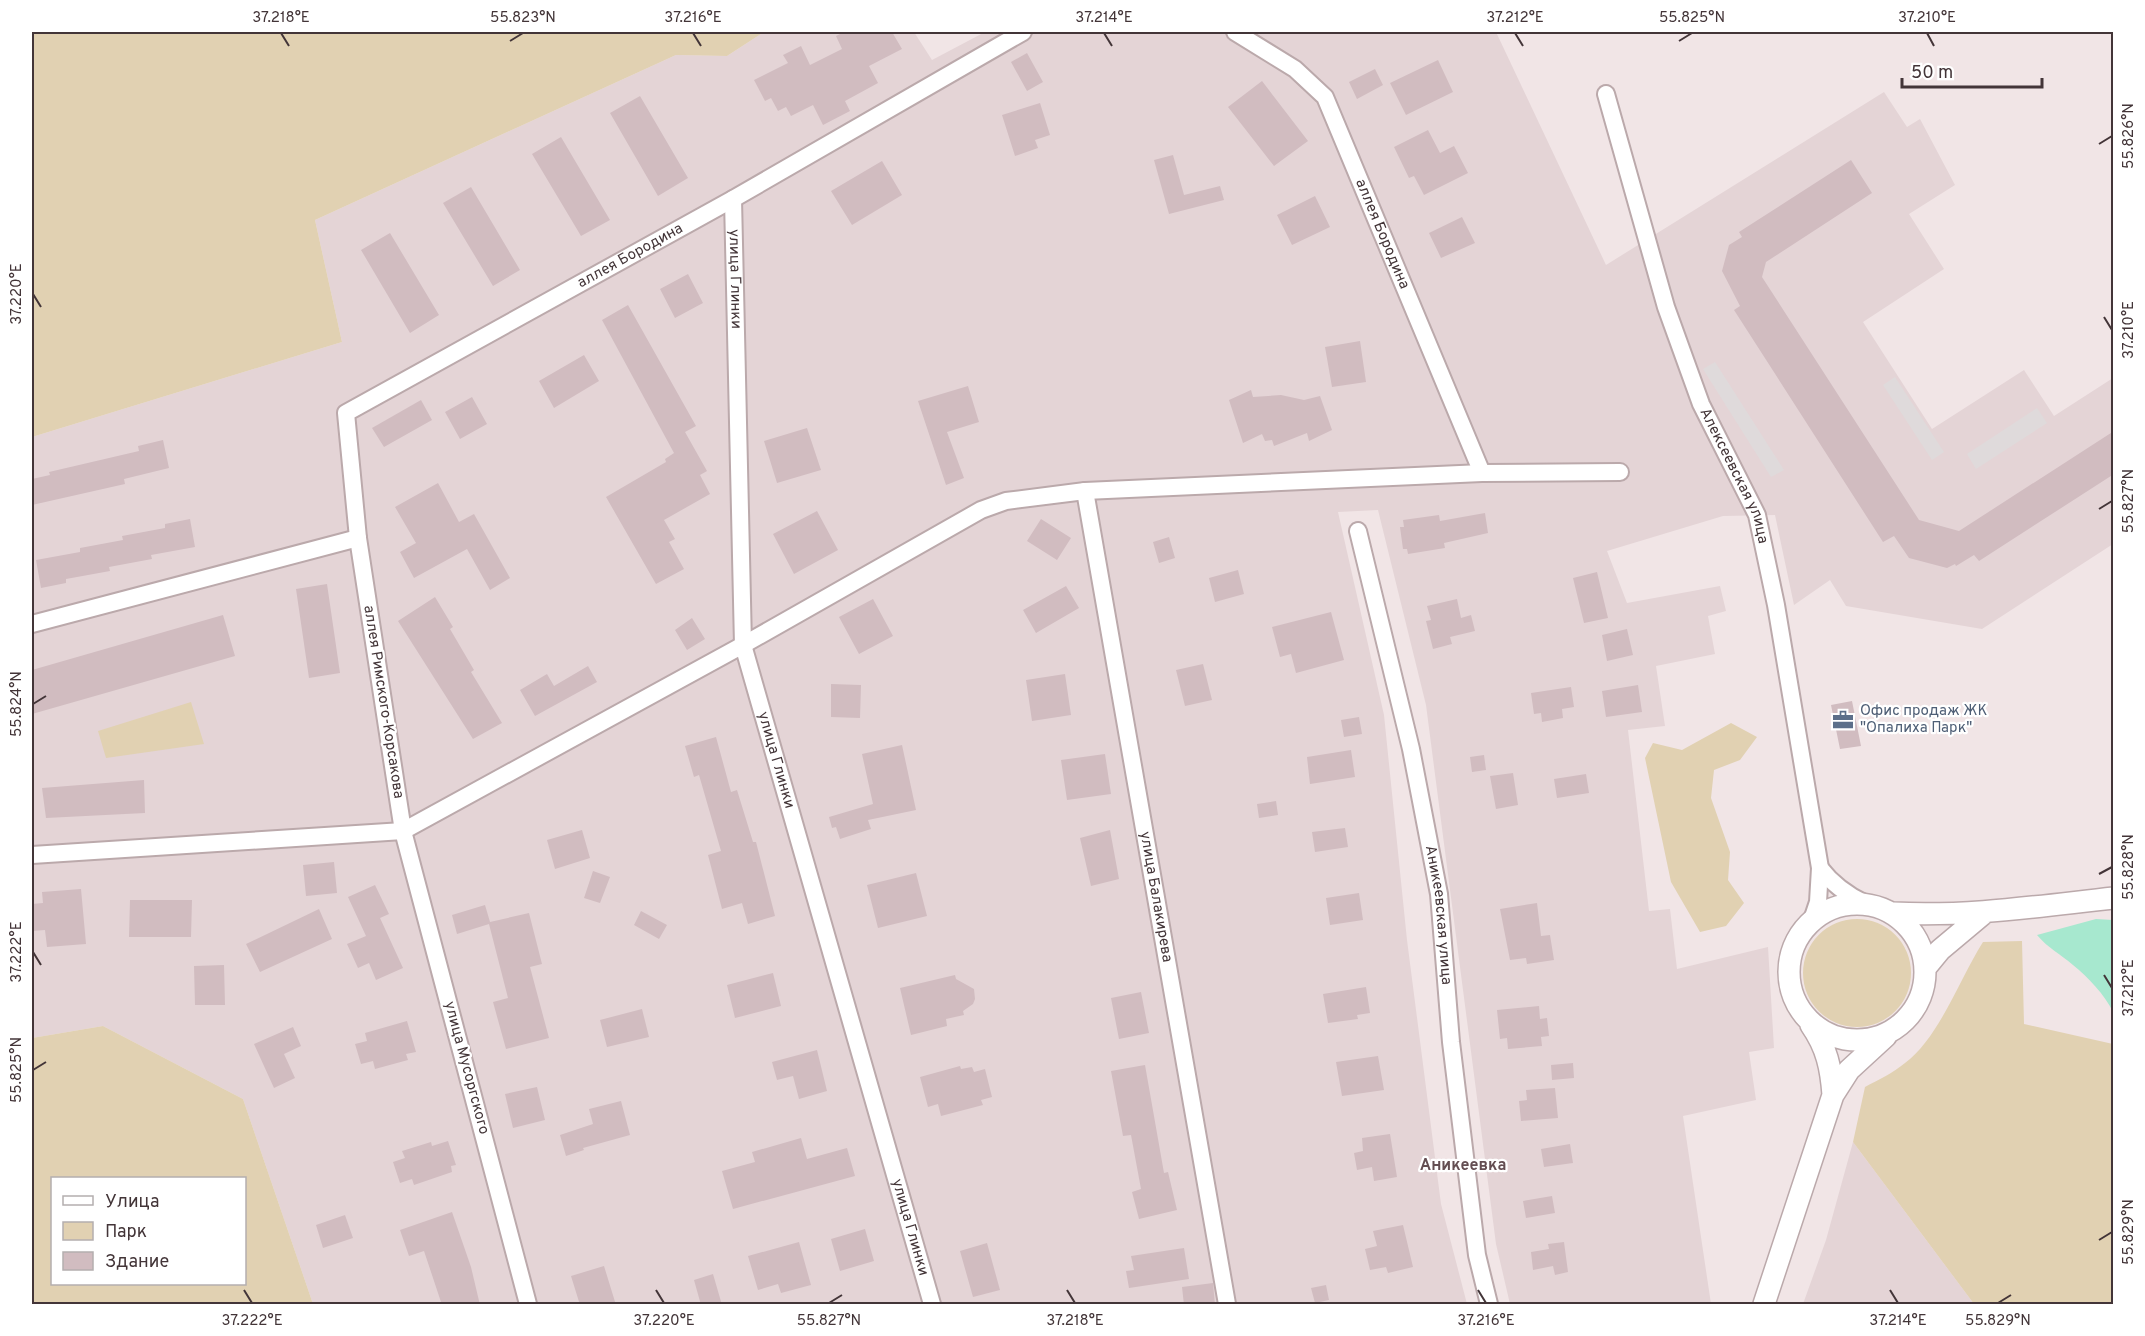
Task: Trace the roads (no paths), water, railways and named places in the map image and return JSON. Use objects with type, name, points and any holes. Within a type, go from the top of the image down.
[{"type":"street","name":"аллея Бородина","points":[[358,538],[346,413],[733,199],[1023,32]]},
{"type":"street","name":"аллея Бородина","points":[[1235,32],[1295,69],[1325,97],[1482,473]]},
{"type":"street","name":"Алексеевская улица","points":[[1606,94],[1666,307],[1701,404],[1757,515],[1774,596],[1820,868],[1818,902],[1812,920]]},
{"type":"street","name":"улица Глинки","points":[[733,199],[743,645],[932,1305]]},
{"type":"street","points":[[32,855],[403,831],[743,645],[981,510],[1016,499],[1085,490],[1482,473],[1620,472]]},
{"type":"street","name":"улица Балакирева","points":[[1085,490],[1227,1305]]},
{"type":"street","name":"Аникеевская улица","points":[[1358,531],[1411,749],[1439,894],[1451,1042],[1477,1256],[1489,1305]]},
{"type":"street","points":[[32,624],[358,538]]},
{"type":"street","name":"аллея Римского-Корсакова","points":[[358,538],[403,831]]},
{"type":"street","name":"улица Мусоргского","points":[[403,831],[528,1305]]},
{"type":"street","points":[[1820,868],[1831,882],[1848,896],[1893,913],[1942,916],[1983,914],[2114,898]]},
{"type":"street","points":[[1833,1095],[1831,1068],[1824,1043],[1795,1002],[1788,980],[1790,958],[1798,937],[1812,920],[1831,908],[1852,903],[1866,904]]},
{"type":"street","points":[[1765,1304],[1833,1095],[1849,1070],[1888,1033],[1905,1022],[1917,1006],[1924,987],[1926,967],[1921,946],[1910,927],[1893,913]]},
{"type":"street","points":[[1926,967],[1940,950],[1983,914]]},
{"type":"street","points":[[1807,1020],[1825,1033],[1846,1040],[1868,1040],[1888,1033]]},
{"type":"place","name":"Офис продаж ЖК \"Опалиха Парк\"","points":[[1843,720]]},
{"type":"district","name":"Аникеевка","points":[[1463,1166]]}]
